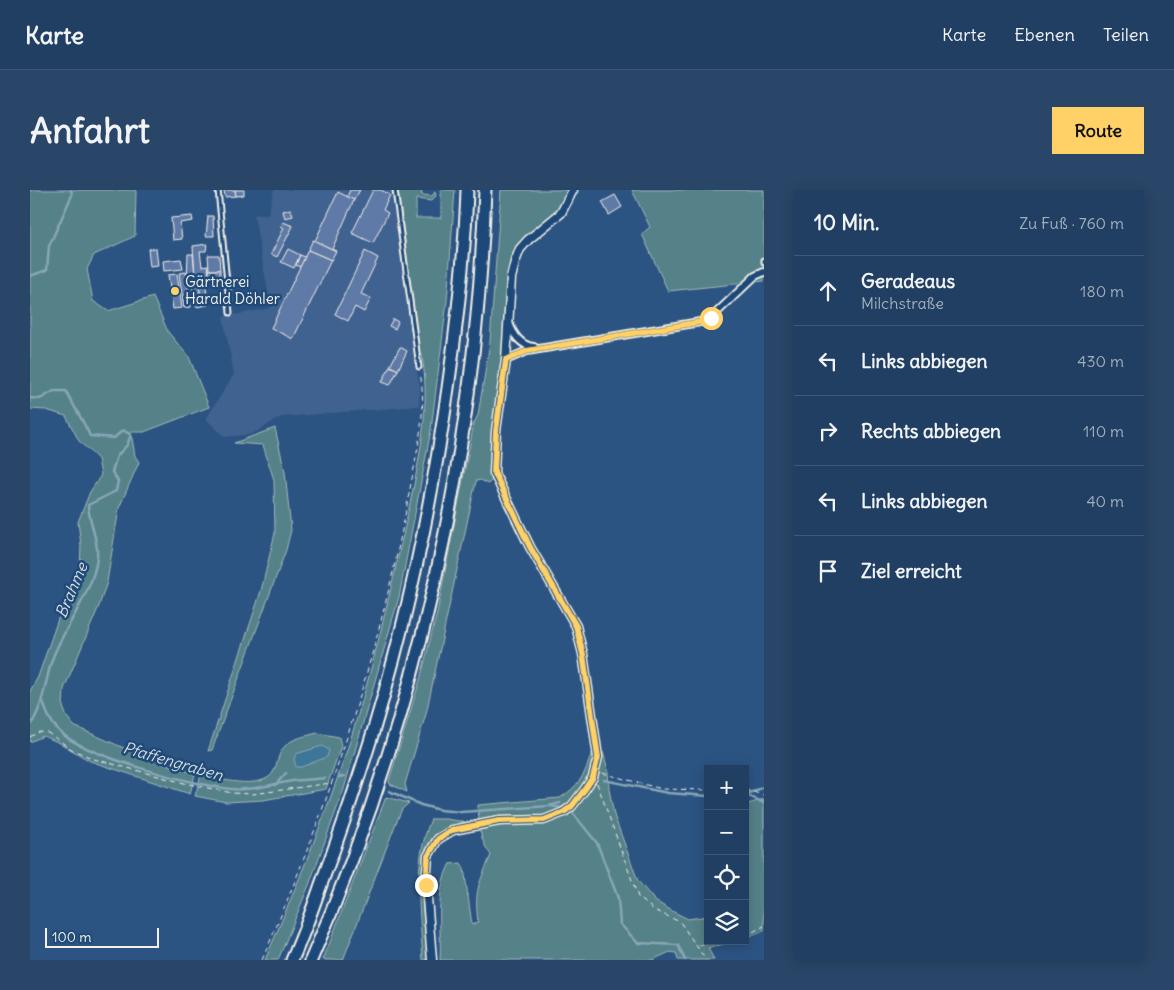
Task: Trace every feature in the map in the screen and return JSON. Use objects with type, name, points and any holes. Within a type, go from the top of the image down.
[{"type":"highway","points":[[292,960],[362,773],[401,639],[422,545],[442,436],[458,321],[467,190]]},
{"type":"highway","points":[[311,960],[374,796],[414,667],[447,516],[469,381],[486,190]]},
{"type":"street","points":[[432,960],[426,885],[428,856],[438,839],[452,830],[499,821],[544,820],[556,816],[572,806],[593,774],[598,757],[583,654],[576,626],[530,547],[494,472],[496,431],[506,360],[511,278],[520,249],[561,213],[573,190]]},
{"type":"street","points":[[506,360],[519,353],[543,348],[700,322],[711,318],[755,276],[764,272]]},
{"type":"street","points":[[508,321],[519,340],[528,346],[543,348]]},
{"type":"lane","points":[[218,190],[230,313]]},
{"type":"lane","points":[[395,190],[419,367]]},
{"type":"path","points":[[262,960],[300,872],[332,783],[373,653],[397,555],[422,416],[424,392],[419,367]]},
{"type":"path","points":[[30,737],[39,732],[48,733],[72,750],[94,759],[184,783],[232,793],[253,794],[332,783]]},
{"type":"path","points":[[593,774],[662,789],[704,790]]},
{"type":"path","points":[[593,774],[600,786],[638,898],[654,910],[680,922],[706,960]]},
{"type":"path","points":[[749,791],[764,795]]},
{"type":"path","points":[[749,934],[764,926]]},
{"type":"path","points":[[698,946],[704,945]]},
{"type":"shaded area","points":[[274,190],[392,190],[414,358],[420,387],[419,406],[281,417],[252,434],[225,437],[206,419],[234,374],[223,317],[271,308],[254,215],[268,214]]},
{"type":"shaded area","points":[[322,746],[329,750],[327,757],[301,767],[296,767],[294,759],[296,754]]},
{"type":"green space","points":[[30,190],[136,190],[135,236],[94,255],[87,269],[93,301],[108,311],[153,297],[168,332],[189,357],[209,407],[144,432],[131,432],[135,456],[139,462],[119,508],[107,582],[99,606],[64,689],[63,707],[67,717],[74,726],[133,752],[195,774],[190,794],[90,761],[60,743],[43,736],[30,742],[30,691],[38,677],[58,619],[73,593],[80,568],[81,545],[78,522],[90,492],[101,475],[98,459],[79,441],[66,416],[46,410],[30,409]]},
{"type":"green space","points":[[398,190],[421,190],[422,195],[432,196],[435,192],[436,196],[431,201],[416,199],[416,218],[441,218],[441,190],[455,190],[447,301],[431,430],[399,597],[344,789],[309,885],[278,960],[265,960],[310,851],[350,741],[379,637],[418,466],[424,421],[425,377],[422,355],[420,357]]},
{"type":"green space","points":[[501,190],[569,190],[560,209],[522,242],[513,255],[508,287],[493,442],[492,480],[488,484],[481,480],[476,481],[426,714],[405,784],[407,792],[390,784],[389,781],[420,680],[437,613],[474,423],[478,415],[490,342]]},
{"type":"green space","points":[[632,190],[764,190],[764,281],[668,291],[642,234],[650,227]]},
{"type":"green space","points":[[275,428],[285,472],[291,530],[286,550],[212,750],[208,751],[261,591],[275,533],[274,480],[263,445],[234,443]]},
{"type":"green space","points":[[317,733],[339,737],[341,746],[326,789],[263,800],[226,802],[195,796],[201,775],[238,782],[266,779],[272,774],[280,752],[288,743]]},
{"type":"green space","points":[[603,752],[608,770],[609,789],[614,815],[638,881],[655,901],[674,912],[688,919],[704,917],[704,945],[720,945],[708,948],[714,960],[678,960],[676,953],[670,952],[652,960],[440,960],[440,898],[445,875],[450,864],[461,863],[464,868],[472,925],[478,922],[478,887],[491,855],[482,838],[478,805],[560,798],[576,785],[587,768],[591,754]]},
{"type":"green space","points":[[386,797],[409,803],[402,809],[396,823],[343,960],[323,960]]},
{"type":"green space","points":[[764,799],[764,931],[749,937],[749,810],[749,804]]},
{"type":"green space","points":[[431,819],[472,823],[443,830],[435,835],[428,844],[424,858],[422,894],[429,960],[423,960],[419,906],[419,871],[421,853]]},
{"type":"building","points":[[224,190],[235,190],[236,196],[225,197]]},
{"type":"building","points":[[235,190],[244,190],[244,195],[236,196]]},
{"type":"building","points":[[350,190],[360,190],[354,200],[347,197]]},
{"type":"building","points":[[373,190],[381,190],[390,195],[383,210],[388,213],[373,243],[352,233]]},
{"type":"building","points":[[338,192],[354,200],[332,249],[315,241]]},
{"type":"building","points":[[615,195],[622,207],[609,215],[602,202]]},
{"type":"building","points":[[291,209],[293,216],[285,218],[283,211]]},
{"type":"building","points":[[192,216],[193,221],[180,223],[182,239],[173,240],[171,218]]},
{"type":"building","points":[[208,216],[213,216],[214,236],[206,236]]},
{"type":"building","points":[[283,222],[293,226],[277,257],[271,254],[284,228],[281,226]]},
{"type":"building","points":[[313,240],[336,251],[331,260],[308,250]]},
{"type":"building","points":[[207,244],[206,251],[200,251],[202,266],[208,265],[208,278],[198,279],[198,275],[195,276],[193,246]]},
{"type":"building","points":[[156,248],[158,266],[150,267],[148,249]]},
{"type":"building","points":[[288,249],[300,255],[294,268],[281,262]]},
{"type":"building","points":[[308,250],[331,260],[293,339],[271,328]]},
{"type":"building","points":[[365,251],[378,258],[361,294],[371,298],[364,312],[355,307],[348,321],[335,314]]},
{"type":"building","points":[[188,254],[193,254],[195,276],[198,275],[198,279],[187,280]]},
{"type":"building","points":[[208,255],[219,255],[220,270],[209,270]]},
{"type":"building","points":[[300,255],[305,257],[300,267],[296,265]]},
{"type":"building","points":[[181,259],[183,269],[164,271],[163,261]]},
{"type":"building","points":[[209,270],[220,270],[220,276],[209,277]]},
{"type":"building","points":[[186,272],[191,307],[184,308],[179,273]]},
{"type":"building","name":"Gärtnerei Harald Döhler","points":[[177,274],[182,308],[173,309],[168,275]]},
{"type":"building","points":[[205,278],[208,305],[202,306],[198,279]]},
{"type":"building","points":[[198,279],[202,306],[196,307],[191,280]]},
{"type":"building","points":[[393,319],[398,322],[395,329],[389,326]]},
{"type":"building","points":[[400,347],[407,351],[398,370],[390,366]]},
{"type":"building","points":[[390,366],[398,370],[390,385],[382,382]]},
{"type":"waterway","name":"Brahme","points":[[30,276],[47,270],[49,246],[72,195],[71,190]]},
{"type":"waterway","name":"Brahme","points":[[30,398],[40,399],[54,391],[66,391],[90,436],[114,438],[123,430],[131,435],[127,445],[117,456],[112,472],[118,481],[116,491],[88,505],[97,545],[94,571],[84,596],[53,657],[41,701],[30,726]]},
{"type":"waterway","name":"Pfaffengraben","points":[[42,698],[46,712],[53,723],[59,731],[72,741],[140,768],[192,782],[231,789],[325,778]]},
{"type":"waterway","name":"Pfaffengraben","points":[[275,785],[286,773]]},
{"type":"waterway","name":"Pfaffengraben","points":[[339,777],[345,776]]},
{"type":"waterway","name":"Pfaffengraben","points":[[604,780],[668,793],[704,796]]},
{"type":"waterway","points":[[749,793],[764,787]]},
{"type":"waterway","name":"Pfaffengraben","points":[[389,791],[421,805],[440,810],[461,812],[549,806],[560,803]]},
{"type":"waterway","name":"Pfaffengraben","points":[[749,796],[764,803]]},
{"type":"waterway","name":"Pfaffengraben","points":[[550,806],[563,808]]},
{"type":"waterway","points":[[572,812],[597,843],[618,898],[620,924],[638,943],[678,945],[685,960]]},
{"type":"place","name":"Gärtnerei Harald Döhler","points":[[175,291]]},
{"type":"route","points":[[426,885],[428,856],[432,846],[438,839],[452,830],[499,821],[544,820],[564,812],[572,806],[593,777],[598,757],[583,654],[576,626],[530,547],[501,491],[494,472],[496,431],[506,360],[527,351],[700,322],[711,318]]}]
